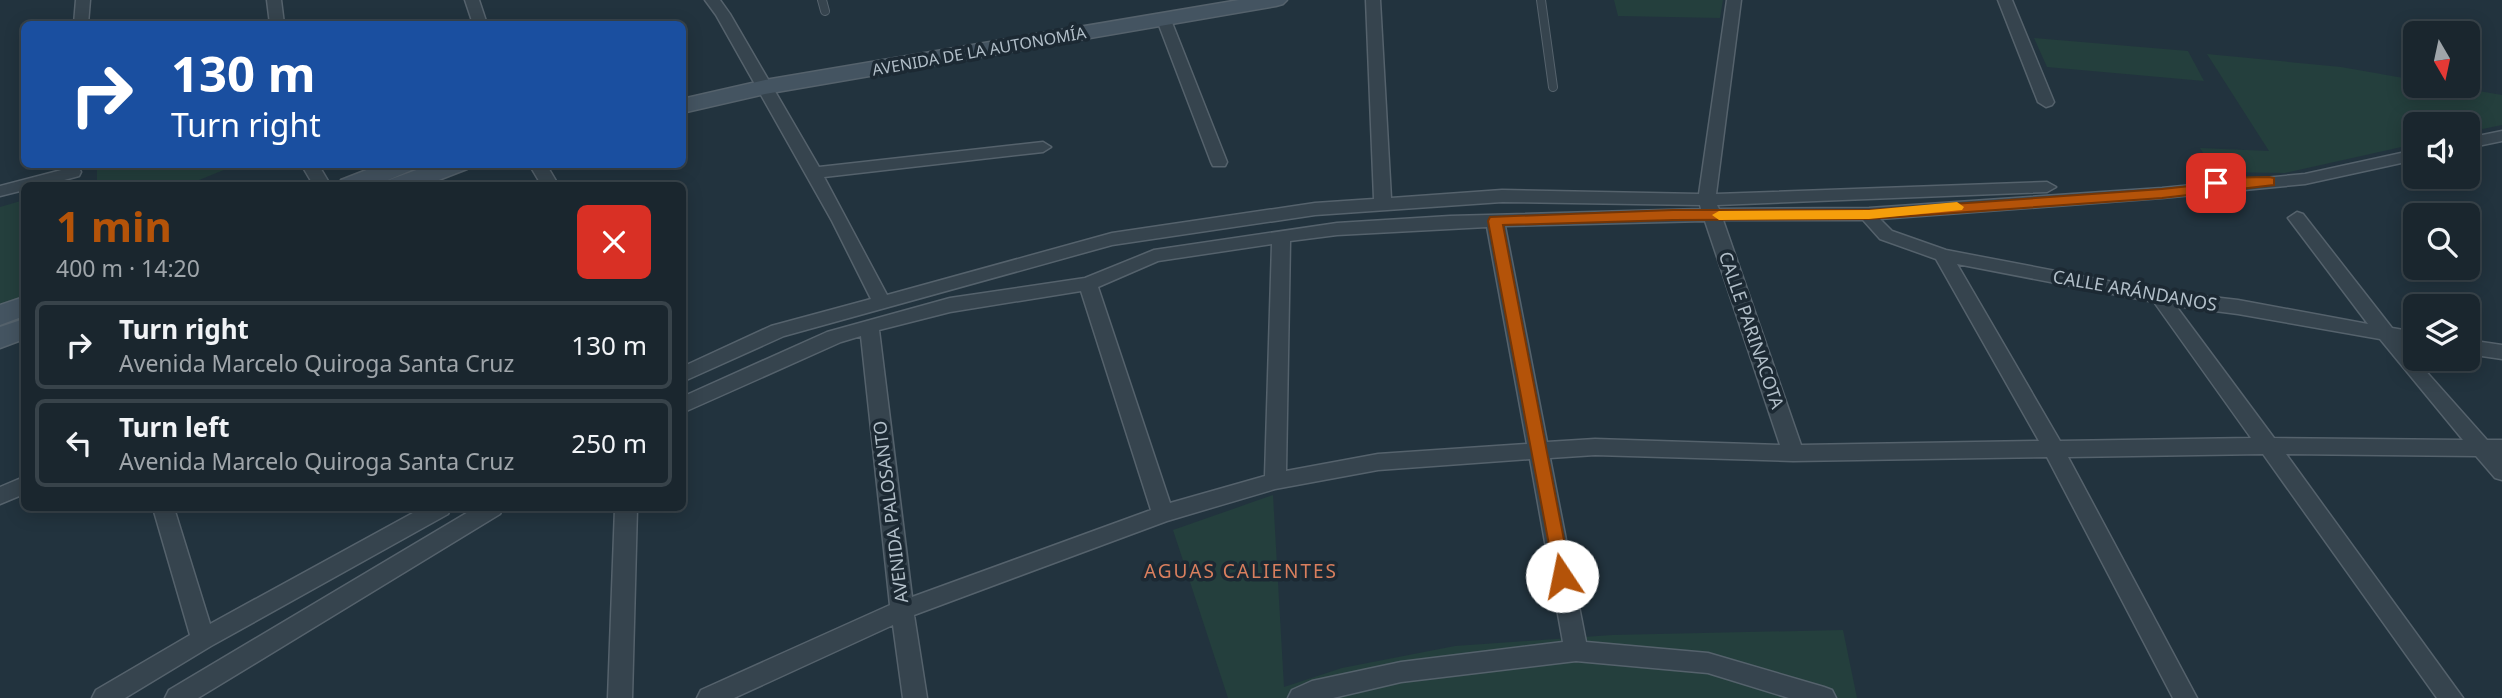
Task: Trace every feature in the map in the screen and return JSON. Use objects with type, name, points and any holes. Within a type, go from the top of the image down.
[{"type":"street","points":[[82,21],[83,0]]},
{"type":"street","points":[[274,0],[277,21]]},
{"type":"street","points":[[472,0],[479,21]]},
{"type":"street","points":[[712,0],[723,14],[814,173],[881,301]]},
{"type":"street","name":"AVENIDA DE LA AUTONOMÍA","points":[[686,105],[765,87],[1276,0]]},
{"type":"street","points":[[1373,0],[1383,204]]},
{"type":"street","name":"CALLE PARINACOTA","points":[[1734,0],[1710,207],[1793,453]]},
{"type":"street","points":[[2005,0],[2046,102]]},
{"type":"street","points":[[1164,20],[1219,162]]},
{"type":"street","points":[[2480,141],[2502,136]]},
{"type":"street","points":[[814,173],[1042,147]]},
{"type":"street","points":[[686,404],[834,337],[869,326],[950,305],[1088,284],[1154,256],[1281,236],[1337,229],[1710,207],[1845,193],[2305,179],[2403,158]]},
{"type":"street","points":[[360,182],[395,168]]},
{"type":"street","points":[[409,182],[447,168]]},
{"type":"street","points":[[38,182],[72,174]]},
{"type":"street","points":[[686,373],[778,331],[1112,239],[1315,209],[1502,197],[1869,214],[2162,193],[2269,181]]},
{"type":"street","points":[[0,191],[21,186]]},
{"type":"street","name":"CALLE ARÁNDANOS","points":[[1869,214],[1873,223],[1886,235],[1943,255],[2160,297],[2238,307],[2403,337]]},
{"type":"street","points":[[2297,218],[2385,333],[2492,448],[2502,472]]},
{"type":"street","points":[[1495,221],[1576,651]]},
{"type":"street","points":[[1275,481],[1281,236]]},
{"type":"street","points":[[1943,255],[2053,448],[2185,698]]},
{"type":"street","points":[[1088,284],[1163,514]]},
{"type":"street","points":[[2160,297],[2451,698]]},
{"type":"street","points":[[0,315],[21,307]]},
{"type":"street","name":"AVENIDA PALOSANTO","points":[[869,326],[902,610],[915,698]]},
{"type":"street","points":[[0,338],[21,330]]},
{"type":"street","points":[[2480,349],[2502,352]]},
{"type":"street","points":[[709,698],[902,610],[1163,514],[1275,481],[1378,462],[1595,447],[1793,453],[2269,446],[2492,448]]},
{"type":"street","points":[[0,496],[21,486]]},
{"type":"street","points":[[164,511],[202,639]]},
{"type":"street","points":[[104,698],[202,639],[435,511]]},
{"type":"street","points":[[177,698],[487,511]]},
{"type":"street","points":[[620,698],[626,511]]},
{"type":"street","points":[[1300,698],[1312,692],[1401,672],[1576,651],[1709,663],[1824,698]]},
{"type":"lane","points":[[822,0],[825,11]]},
{"type":"lane","points":[[1541,0],[1553,87]]},
{"type":"green space","points":[[1614,0],[1723,0],[1720,18],[1618,16]]},
{"type":"green space","points":[[2034,38],[2188,51],[2204,81],[2047,67]]},
{"type":"green space","points":[[2207,54],[2341,67],[2403,78],[2403,98],[2480,98],[2480,91],[2502,95],[2502,125],[2480,130],[2480,112],[2403,112],[2403,147],[2285,173],[2215,172],[2200,148],[2269,151]]},
{"type":"green space","points":[[97,168],[229,168],[194,182],[97,182]]},
{"type":"green space","points":[[21,201],[21,303],[0,310],[0,207]]},
{"type":"green space","points":[[1273,495],[1284,687],[1342,668],[1455,646],[1612,635],[1843,630],[1857,698],[1228,698],[1173,530]]},
{"type":"slow traffic","points":[[1719,215],[1869,214],[1957,207]]},
{"type":"district","name":"AGUAS CALIENTES","points":[[1241,571]]},
{"type":"route","points":[[1562,576],[1495,221],[1673,215],[1869,214],[2162,193],[2269,181],[2216,183]]}]
